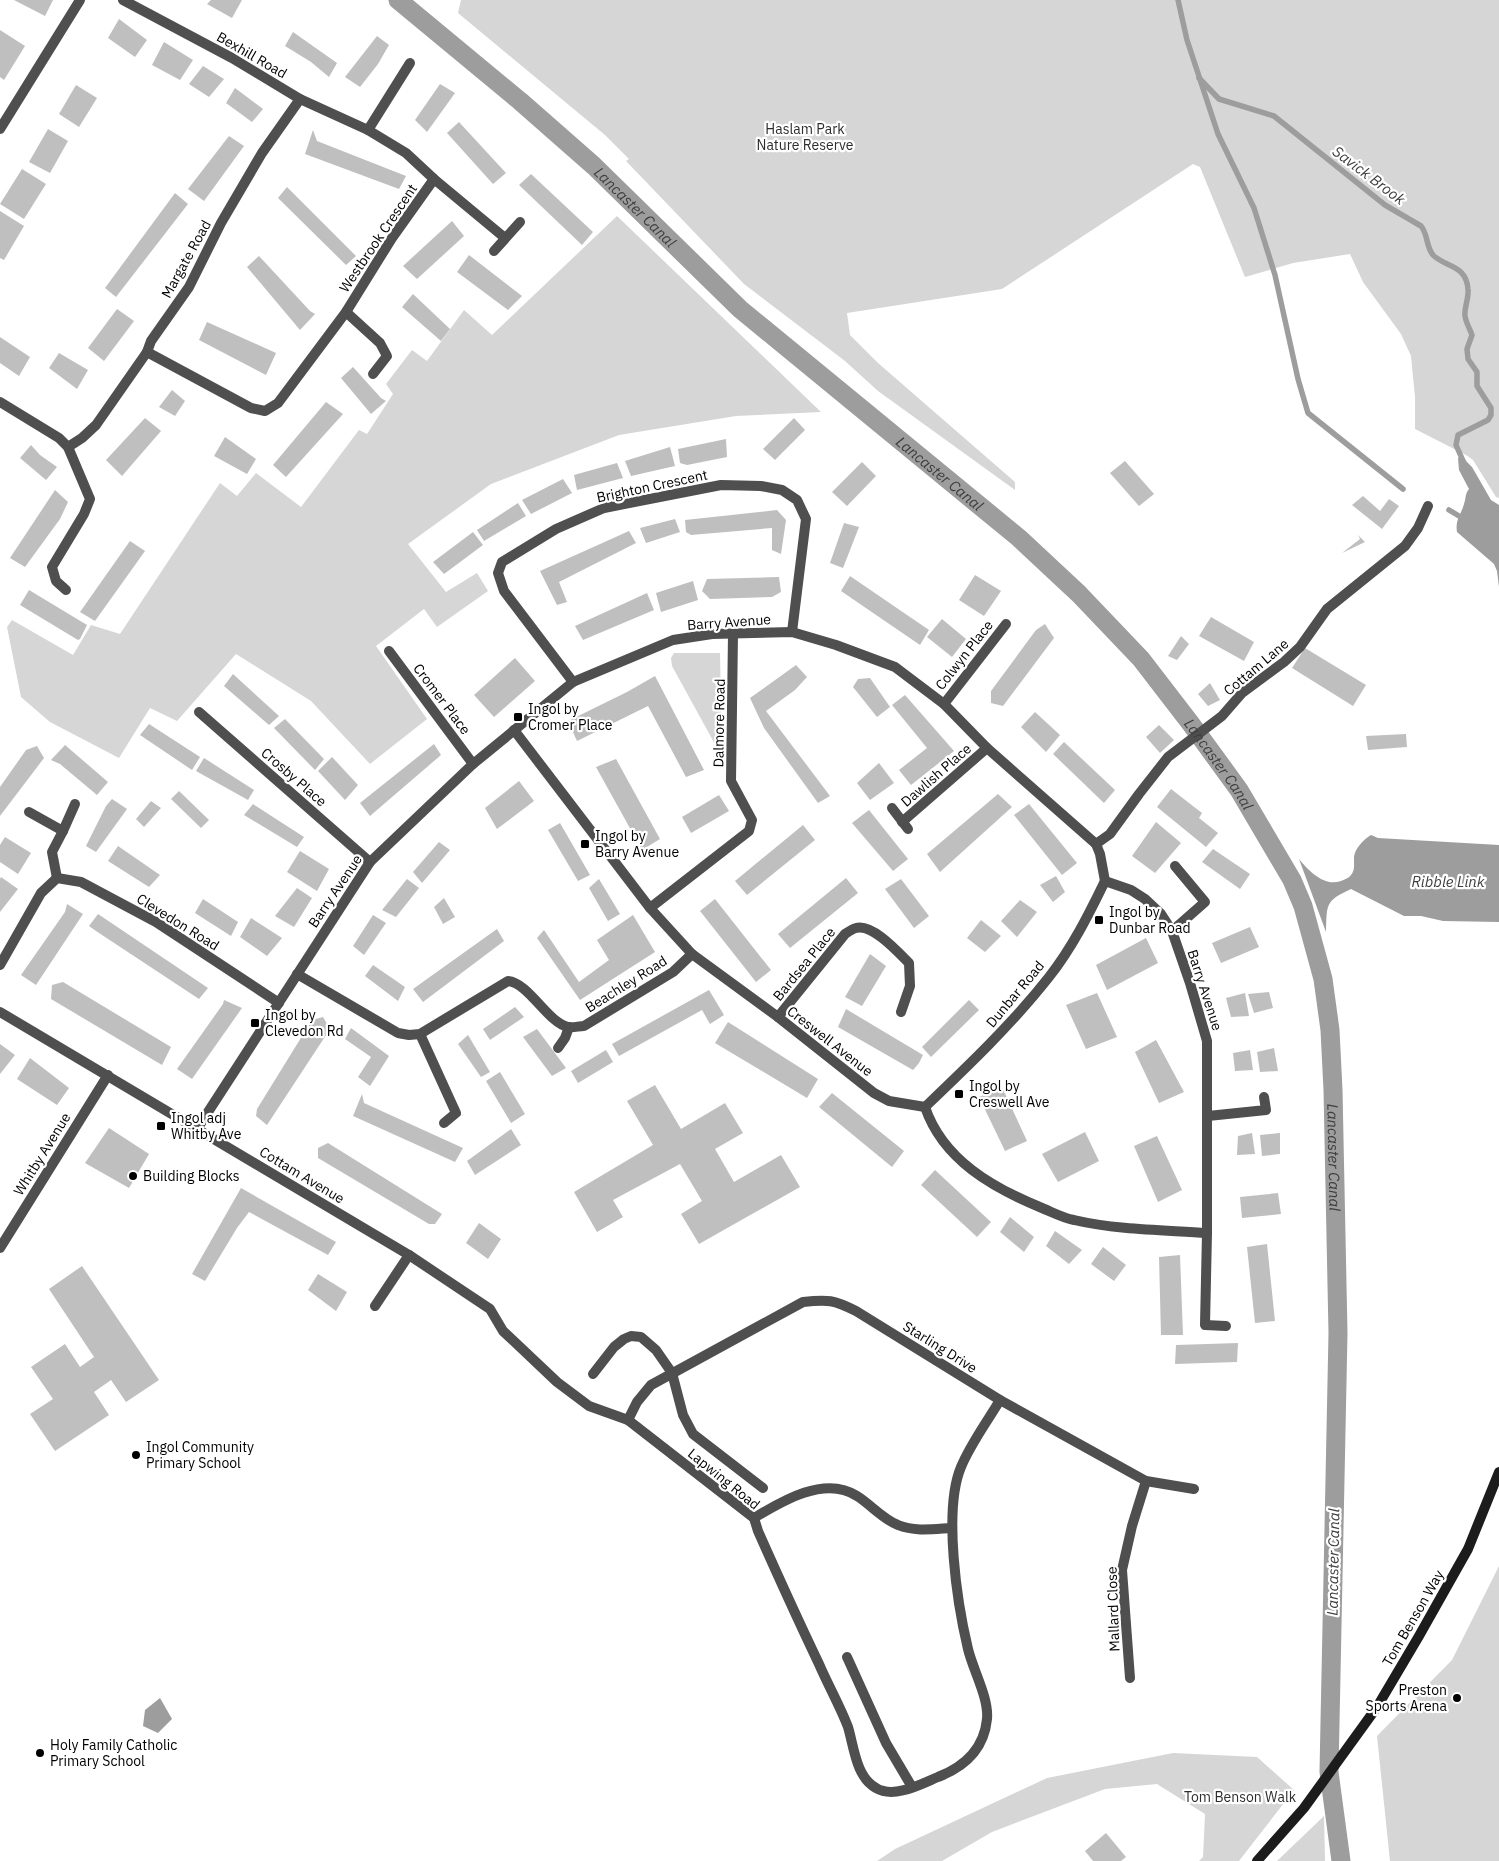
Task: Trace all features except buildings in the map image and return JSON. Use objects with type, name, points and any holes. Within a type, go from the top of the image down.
[{"type":"main road","name":"Tom Benson Way","points":[[1257,1861],[1304,1808],[1376,1707],[1420,1636],[1468,1549],[1499,1472]]},
{"type":"street","points":[[0,129],[80,0]]},
{"type":"street","name":"Bexhill Road","points":[[123,0],[232,58],[300,99],[368,130],[406,153],[505,238]]},
{"type":"street","points":[[368,130],[410,63]]},
{"type":"street","name":"Margate Road","points":[[68,447],[82,438],[96,425],[147,352],[151,342],[189,287],[224,217],[262,153],[300,99]]},
{"type":"street","name":"Westbrook Crescent","points":[[147,352],[251,408],[265,411],[278,404],[346,312],[392,238],[434,179]]},
{"type":"street","points":[[494,251],[520,222]]},
{"type":"street","name":"Westbrook Crescent","points":[[346,312],[380,343],[387,356],[373,374]]},
{"type":"street","points":[[0,402],[60,438],[68,447],[90,499],[84,514],[52,567],[56,581],[66,590]]},
{"type":"street","name":"Brighton Crescent","points":[[573,682],[504,591],[498,573],[502,562],[556,529],[604,508],[721,485],[761,486],[782,490],[797,500],[806,519],[792,632]]},
{"type":"street","name":"Cottam Lane","points":[[1096,844],[1110,834],[1158,768],[1180,746],[1222,716],[1242,693],[1284,662],[1300,647],[1327,610],[1405,546],[1418,528],[1428,506]]},
{"type":"street","name":"Colwyn Place","points":[[944,704],[1006,624]]},
{"type":"street","name":"Barry Avenue","points":[[197,1129],[370,862],[473,764],[573,682],[673,640],[712,634],[792,632],[836,645],[895,667],[944,704],[987,748],[1096,844]]},
{"type":"street","name":"Dalmore Road","points":[[650,908],[749,831],[752,820],[732,781],[733,634]]},
{"type":"street","name":"Cromer Place","points":[[389,651],[473,764]]},
{"type":"street","name":"Crosby Place","points":[[199,712],[370,862]]},
{"type":"street","name":"Creswell Avenue","points":[[514,730],[650,908],[692,954],[778,1017],[874,1094],[889,1101],[925,1107]]},
{"type":"street","name":"Dawlish Place","points":[[892,808],[905,825],[987,748]]},
{"type":"street","points":[[0,965],[41,893],[58,878],[52,852],[75,804]]},
{"type":"street","points":[[29,812],[63,831]]},
{"type":"street","points":[[1096,844],[1100,854],[1105,881]]},
{"type":"street","points":[[1172,931],[1205,902],[1175,866]]},
{"type":"street","name":"Clevedon Road","points":[[58,878],[81,882],[156,922],[279,1003]]},
{"type":"street","name":"Barry Avenue","points":[[1105,881],[1130,890],[1145,899],[1161,914],[1172,931],[1207,1041],[1208,1116],[1205,1325],[1226,1326]]},
{"type":"street","name":"Dunbar Road","points":[[925,1107],[988,1048],[1050,976],[1068,949],[1105,881]]},
{"type":"street","name":"Bardsea Place","points":[[778,1017],[845,934],[856,927],[866,928],[876,933],[909,963],[910,986],[901,1012]]},
{"type":"street","name":"Beachley Road","points":[[569,1027],[584,1026],[673,972],[692,954]]},
{"type":"street","points":[[297,974],[398,1033],[409,1035],[420,1034],[508,981],[518,984],[556,1020],[569,1027],[566,1038],[558,1048]]},
{"type":"street","name":"Cottam Avenue","points":[[0,1012],[408,1255],[490,1309]]},
{"type":"street","points":[[420,1034],[456,1113],[444,1123]]},
{"type":"street","name":"Whitby Avenue","points":[[0,1248],[108,1075]]},
{"type":"street","points":[[1208,1116],[1266,1110],[1264,1097]]},
{"type":"street","points":[[925,1107],[937,1135],[964,1164],[985,1181],[1029,1203],[1072,1220],[1114,1226],[1207,1233]]},
{"type":"street","points":[[375,1306],[408,1255]]},
{"type":"street","name":"Starling Drive","points":[[628,1420],[637,1402],[651,1385],[803,1302],[825,1300],[840,1303],[856,1311],[1000,1400],[1146,1482],[1194,1489]]},
{"type":"street","name":"Lapwing Road","points":[[490,1309],[503,1331],[557,1382],[589,1406],[628,1420],[754,1518],[758,1531],[847,1726],[862,1774],[875,1788],[888,1792],[912,1787],[954,1771],[973,1756],[983,1736],[987,1718],[984,1698],[962,1621],[951,1528],[955,1491],[960,1468],[1000,1400]]},
{"type":"street","points":[[593,1374],[614,1347],[631,1336],[641,1337],[656,1350],[672,1373],[683,1414],[693,1434],[763,1488]]},
{"type":"street","name":"Mallard Close","points":[[1130,1678],[1122,1570],[1132,1526],[1146,1482]]},
{"type":"street","points":[[754,1518],[803,1492],[838,1488],[856,1495],[897,1525],[917,1530],[951,1528]]},
{"type":"street","points":[[847,1657],[886,1742],[912,1787]]},
{"type":"green space","name":"Haslam Park Nature Reserve","points":[[461,0],[1499,0],[1499,498],[1496,497],[1473,460],[1415,429],[1415,397],[1411,356],[1401,334],[1363,282],[1350,254],[1293,263],[1245,277],[1200,167],[1193,164],[1002,289],[847,313],[850,335],[878,363],[1015,482],[1015,490],[878,391],[845,361],[744,284],[626,161],[629,159],[605,135],[458,13]]},
{"type":"green space","points":[[617,216],[821,412],[736,416],[619,435],[491,484],[408,544],[446,592],[477,573],[488,591],[437,627],[424,609],[376,646],[427,719],[370,764],[311,701],[236,654],[177,721],[150,708],[119,758],[50,722],[21,697],[7,627],[12,620],[73,655],[91,625],[120,634],[220,483],[237,496],[256,473],[301,507],[359,430],[367,434],[393,394],[386,384],[412,350],[427,361],[464,310],[492,335]]},
{"type":"green space","points":[[674,653],[720,653],[722,757],[672,666],[671,658]]},
{"type":"green space","name":"Preston Sports Arena","points":[[1499,1566],[1499,1861],[1390,1861],[1377,1736],[1452,1660]]},
{"type":"green space","name":"Tom Benson Walk","points":[[1173,1753],[1257,1757],[1294,1790],[1239,1861],[1199,1861],[1203,1857],[1205,1814],[1157,1784],[1105,1789],[992,1832],[942,1861],[877,1861],[895,1849],[1047,1778]]},
{"type":"green space","points":[[1324,1816],[1325,1861],[1277,1861]]},
{"type":"water","points":[[1462,457],[1472,467],[1491,500],[1499,505],[1499,587],[1494,564],[1457,532],[1458,521],[1469,489],[1459,470],[1458,458]]},
{"type":"water","name":"Ribble Link","points":[[1371,835],[1378,838],[1499,845],[1499,922],[1443,921],[1421,916],[1404,916],[1351,889],[1336,897],[1329,904],[1326,932],[1299,859],[1317,877],[1329,882],[1341,881],[1352,873],[1354,856],[1357,849]]},
{"type":"water","points":[[160,1698],[172,1719],[158,1733],[143,1726],[145,1710]]},
{"type":"waterway","name":"Lancaster Canal","points":[[398,0],[520,101],[594,166],[740,309],[1019,538],[1079,594],[1141,659],[1191,724],[1239,790],[1292,880],[1303,906],[1323,979],[1330,1030],[1333,1090],[1338,1333],[1329,1772],[1341,1861]]},
{"type":"waterway","points":[[1178,0],[1187,40],[1218,134],[1254,208],[1275,275],[1298,379],[1308,413],[1403,489]]},
{"type":"waterway","name":"Savick Brook","points":[[1199,78],[1219,99],[1274,116],[1385,205],[1421,226],[1433,255],[1459,270],[1463,275],[1468,289],[1465,316],[1472,335],[1467,349],[1468,359],[1477,372],[1477,386],[1491,408],[1491,415],[1488,420],[1458,435],[1456,445],[1464,463]]},
{"type":"waterway","points":[[1449,510],[1464,519]]},
{"type":"place","name":"Ingol by Cromer Place","points":[[518,717]]},
{"type":"place","name":"Ingol by Barry Avenue","points":[[585,844]]},
{"type":"place","name":"Ingol by Dunbar Road","points":[[1099,920]]},
{"type":"place","name":"Ingol by Clevedon Rd","points":[[255,1023]]},
{"type":"place","name":"Ingol by Creswell Ave","points":[[959,1094]]},
{"type":"place","name":"Ingol adj Whitby Ave","points":[[161,1126]]},
{"type":"place","name":"Building Blocks","points":[[133,1176]]},
{"type":"place","name":"Ingol Community Primary School","points":[[136,1455]]},
{"type":"place","name":"Preston Sports Arena","points":[[1457,1698]]},
{"type":"place","name":"Holy Family Catholic Primary School","points":[[40,1753]]}]
